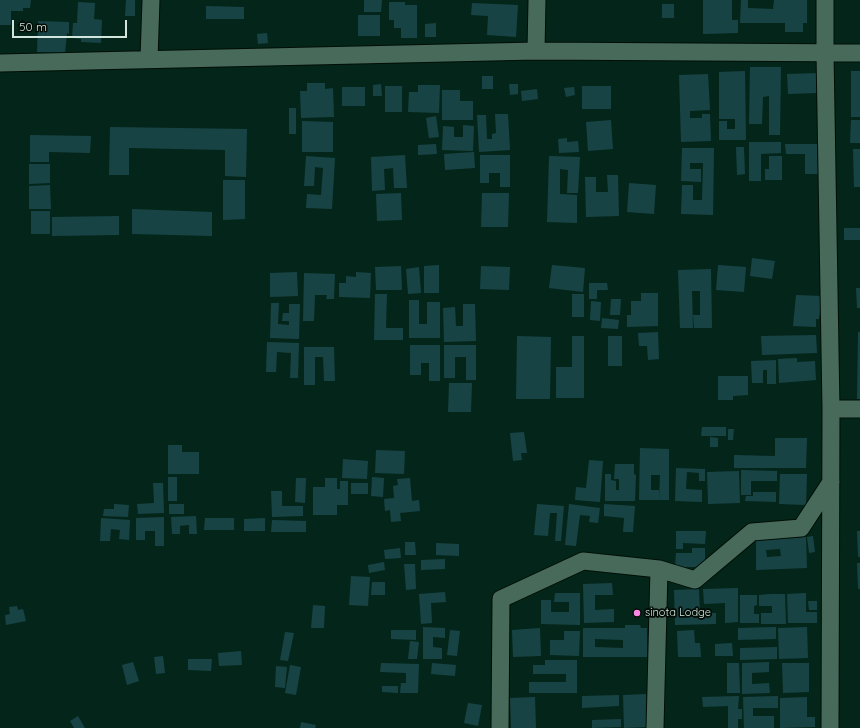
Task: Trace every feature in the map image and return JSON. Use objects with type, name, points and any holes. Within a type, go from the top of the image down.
[{"type":"street","points":[[149,59],[151,0]]},
{"type":"street","points":[[536,51],[537,0]]},
{"type":"street","points":[[825,0],[831,409],[830,728]]},
{"type":"street","points":[[0,62],[536,51],[860,53]]},
{"type":"street","points":[[831,409],[860,409]]},
{"type":"street","points":[[500,728],[501,599],[582,561],[659,569],[696,580],[752,532],[801,528],[831,482]]},
{"type":"street","points":[[655,728],[659,569]]},
{"type":"building","points":[[0,0],[31,0],[30,8],[23,8],[23,11],[11,11],[11,25],[0,25]]},
{"type":"building","points":[[126,0],[135,0],[135,16],[125,16]]},
{"type":"building","points":[[364,0],[382,0],[381,12],[364,12]]},
{"type":"building","points":[[703,0],[732,0],[732,20],[738,20],[738,33],[703,34]]},
{"type":"building","points":[[741,0],[748,0],[748,8],[773,9],[774,0],[807,0],[807,23],[803,23],[803,32],[785,32],[785,23],[740,23]]},
{"type":"building","points":[[78,2],[95,3],[94,19],[102,20],[101,43],[81,42],[81,39],[72,38],[73,23],[77,23]]},
{"type":"building","points":[[389,2],[405,2],[405,5],[417,5],[417,38],[401,38],[401,28],[394,28],[394,20],[389,20]]},
{"type":"building","points":[[472,3],[518,5],[516,37],[487,35],[488,16],[471,15]]},
{"type":"building","points":[[662,4],[674,4],[674,18],[662,18]]},
{"type":"building","points":[[206,6],[244,7],[244,19],[206,19]]},
{"type":"building","points":[[358,15],[380,15],[380,36],[358,36]]},
{"type":"building","points":[[38,21],[69,22],[69,34],[67,33],[65,53],[37,52]]},
{"type":"building","points":[[436,23],[436,37],[425,37],[425,24]]},
{"type":"building","points":[[267,33],[268,43],[258,44],[257,34]]},
{"type":"building","points":[[750,67],[781,67],[780,135],[769,135],[769,96],[763,97],[762,124],[749,124]]},
{"type":"building","points":[[745,71],[746,140],[719,140],[719,121],[727,121],[727,129],[735,129],[735,119],[719,119],[719,72]]},
{"type":"building","points":[[851,71],[860,71],[860,117],[851,117]]},
{"type":"building","points":[[818,73],[818,93],[788,94],[787,74]]},
{"type":"building","points":[[708,74],[710,110],[690,111],[690,118],[702,118],[702,114],[710,114],[711,141],[681,142],[679,75]]},
{"type":"building","points":[[482,76],[493,76],[493,89],[482,89]]},
{"type":"building","points":[[307,83],[325,83],[325,89],[333,88],[334,117],[301,118],[300,91],[307,91]]},
{"type":"building","points":[[381,84],[382,96],[373,96],[373,85]]},
{"type":"building","points":[[509,84],[518,84],[518,94],[510,95]]},
{"type":"building","points":[[418,85],[440,85],[439,113],[408,112],[409,92],[418,92]]},
{"type":"building","points":[[385,86],[402,86],[402,112],[385,112]]},
{"type":"building","points":[[582,86],[611,86],[611,109],[582,109]]},
{"type":"building","points":[[342,87],[365,87],[365,106],[342,106]]},
{"type":"building","points":[[574,87],[575,95],[566,97],[564,88]]},
{"type":"building","points":[[537,89],[538,99],[522,101],[521,91]]},
{"type":"building","points":[[442,90],[460,90],[460,101],[473,101],[473,120],[442,120]]},
{"type":"building","points":[[289,108],[296,108],[296,134],[289,134]]},
{"type":"building","points":[[495,114],[508,114],[510,150],[479,152],[477,115],[486,115],[487,139],[492,139],[492,134],[496,133]]},
{"type":"building","points":[[436,116],[439,137],[429,138],[426,118]]},
{"type":"building","points":[[611,120],[613,149],[588,151],[586,122]]},
{"type":"building","points":[[851,120],[860,120],[860,143],[850,143]]},
{"type":"building","points":[[302,121],[333,122],[333,152],[302,152]]},
{"type":"building","points":[[463,125],[474,126],[473,151],[442,150],[443,126],[454,127],[454,137],[463,137]]},
{"type":"building","points":[[110,127],[247,129],[246,177],[225,176],[225,150],[129,148],[129,175],[109,175]]},
{"type":"building","points":[[30,135],[91,136],[90,153],[49,152],[49,162],[30,162]]},
{"type":"building","points":[[567,138],[567,142],[578,141],[579,152],[559,153],[558,139]]},
{"type":"building","points":[[749,142],[781,142],[781,153],[761,154],[761,181],[749,181]]},
{"type":"building","points":[[436,144],[437,154],[418,155],[418,145]]},
{"type":"building","points":[[785,144],[817,144],[818,174],[805,174],[805,154],[786,154]]},
{"type":"building","points":[[736,147],[744,147],[745,174],[737,175]]},
{"type":"building","points":[[682,148],[714,148],[713,215],[681,214],[682,185],[693,185],[693,200],[702,200],[703,163],[690,163],[690,169],[701,169],[701,182],[681,181]]},
{"type":"building","points":[[853,149],[860,149],[860,187],[854,187]]},
{"type":"building","points":[[474,152],[475,168],[445,170],[444,154]]},
{"type":"building","points":[[405,155],[407,188],[394,188],[393,168],[384,169],[385,190],[372,191],[371,157]]},
{"type":"building","points":[[480,155],[510,155],[510,187],[500,187],[500,173],[489,173],[489,183],[480,183]]},
{"type":"building","points":[[306,156],[335,158],[332,209],[306,208],[307,194],[321,195],[323,168],[315,167],[314,186],[304,186]]},
{"type":"building","points":[[549,156],[580,157],[578,193],[567,193],[568,170],[560,169],[560,194],[577,195],[577,223],[547,222]]},
{"type":"building","points":[[769,156],[782,156],[782,180],[765,180],[765,169],[769,169]]},
{"type":"building","points":[[29,164],[50,164],[50,183],[29,184]]},
{"type":"building","points":[[607,175],[618,175],[619,216],[586,217],[585,177],[596,177],[596,192],[608,192]]},
{"type":"building","points":[[223,180],[245,180],[245,219],[223,220]]},
{"type":"building","points":[[629,183],[656,185],[654,214],[627,212]]},
{"type":"building","points":[[50,185],[51,209],[29,209],[29,186]]},
{"type":"building","points":[[401,193],[402,220],[377,221],[376,194]]},
{"type":"building","points":[[482,193],[509,193],[508,227],[481,227]]},
{"type":"building","points":[[132,209],[212,212],[212,236],[132,234]]},
{"type":"building","points":[[31,211],[50,211],[50,234],[31,234]]},
{"type":"building","points":[[119,216],[119,235],[52,236],[52,217]]},
{"type":"building","points":[[844,228],[860,228],[860,240],[844,240]]},
{"type":"building","points":[[752,258],[775,261],[772,279],[750,276]]},
{"type":"building","points":[[439,265],[439,293],[424,293],[424,266]]},
{"type":"building","points":[[552,265],[585,268],[583,292],[549,288]]},
{"type":"building","points":[[718,265],[746,267],[744,292],[716,290]]},
{"type":"building","points":[[401,266],[402,290],[376,290],[375,267]]},
{"type":"building","points":[[481,266],[510,267],[509,290],[480,289]]},
{"type":"building","points":[[419,267],[421,293],[408,294],[406,269]]},
{"type":"building","points":[[711,269],[712,328],[694,328],[693,315],[700,315],[700,291],[692,291],[693,328],[680,328],[678,270]]},
{"type":"building","points":[[297,272],[298,296],[270,297],[270,273]]},
{"type":"building","points":[[356,272],[371,273],[370,298],[339,297],[339,283],[346,283],[346,276],[356,277]]},
{"type":"building","points":[[304,273],[335,274],[334,299],[326,299],[327,295],[315,295],[314,321],[303,321]]},
{"type":"building","points":[[589,283],[607,283],[608,290],[597,290],[597,299],[589,299]]},
{"type":"building","points":[[856,288],[860,288],[860,308],[857,308]]},
{"type":"building","points":[[641,293],[658,293],[658,326],[627,327],[627,315],[631,315],[631,301],[641,301]]},
{"type":"building","points":[[375,294],[387,294],[386,328],[403,328],[403,340],[374,340]]},
{"type":"building","points":[[572,294],[584,294],[584,317],[572,317]]},
{"type":"building","points":[[796,295],[822,296],[819,319],[816,319],[816,327],[793,326]]},
{"type":"building","points":[[611,299],[621,299],[620,315],[610,315]]},
{"type":"building","points":[[409,300],[419,300],[419,324],[427,324],[427,302],[440,302],[440,338],[409,338]]},
{"type":"building","points":[[591,301],[601,302],[600,321],[590,320]]},
{"type":"building","points":[[271,303],[279,303],[278,324],[289,325],[289,321],[282,321],[283,313],[289,313],[289,304],[300,304],[299,339],[270,338]]},
{"type":"building","points":[[463,304],[475,304],[476,341],[444,342],[443,308],[455,307],[456,326],[463,326]]},
{"type":"building","points":[[602,318],[619,320],[618,329],[601,328]]},
{"type":"building","points":[[658,332],[659,359],[648,360],[647,346],[639,346],[638,333]]},
{"type":"building","points":[[858,332],[860,332],[860,399],[857,399]]},
{"type":"building","points":[[816,335],[817,353],[762,355],[761,336]]},
{"type":"building","points":[[517,336],[551,337],[550,399],[516,399]]},
{"type":"building","points":[[572,336],[584,336],[584,398],[556,398],[556,367],[572,367]]},
{"type":"building","points":[[608,336],[622,336],[622,366],[608,366]]},
{"type":"building","points":[[267,342],[299,343],[298,378],[290,378],[291,353],[277,352],[276,372],[266,372]]},
{"type":"building","points":[[410,345],[440,345],[440,381],[429,381],[429,363],[421,363],[421,375],[410,375]]},
{"type":"building","points":[[444,345],[476,345],[476,380],[466,380],[466,357],[455,357],[455,378],[444,378]]},
{"type":"building","points":[[304,347],[334,347],[335,381],[324,381],[323,357],[315,357],[315,385],[304,385]]},
{"type":"building","points":[[797,358],[797,362],[815,361],[816,380],[779,383],[778,359]]},
{"type":"building","points":[[776,360],[776,384],[767,384],[767,370],[763,370],[763,383],[752,383],[751,361]]},
{"type":"building","points":[[718,376],[748,376],[748,395],[733,396],[733,400],[718,400]]},
{"type":"building","points":[[449,383],[472,383],[471,412],[448,412]]},
{"type":"building","points":[[702,427],[726,427],[726,436],[701,436]]},
{"type":"building","points":[[728,429],[734,429],[733,440],[728,440]]},
{"type":"building","points":[[524,432],[527,453],[521,453],[522,460],[513,461],[510,433]]},
{"type":"building","points":[[710,437],[718,438],[718,447],[710,447]]},
{"type":"building","points":[[775,438],[807,438],[806,468],[734,468],[734,455],[775,456]]},
{"type":"building","points":[[168,445],[182,445],[182,452],[199,452],[199,474],[168,474]]},
{"type":"building","points":[[640,448],[669,449],[669,500],[659,500],[639,500]],"holes":[[[651,475],[660,475],[659,500],[659,490],[651,490]]]},
{"type":"building","points":[[376,450],[405,451],[404,474],[375,473]]},
{"type":"building","points":[[343,459],[368,461],[367,479],[342,478]]},
{"type":"building","points":[[589,460],[603,461],[600,502],[575,500],[576,487],[586,488]]},
{"type":"building","points":[[615,464],[634,464],[634,474],[636,475],[635,501],[605,501],[605,474],[611,474],[611,480],[616,481],[616,490],[619,490],[619,479],[614,479]]},
{"type":"building","points":[[676,468],[705,469],[705,481],[699,481],[699,473],[687,472],[686,489],[702,490],[702,502],[675,501]]},
{"type":"building","points":[[741,470],[777,471],[777,481],[751,481],[751,495],[741,495]]},
{"type":"building","points":[[739,471],[740,503],[708,504],[707,472]]},
{"type":"building","points":[[780,474],[807,474],[806,505],[779,504]]},
{"type":"building","points":[[168,477],[177,477],[177,501],[168,501]]},
{"type":"building","points":[[372,477],[384,478],[383,497],[371,496]]},
{"type":"building","points":[[296,478],[306,478],[305,503],[295,502]]},
{"type":"building","points":[[325,478],[337,478],[337,489],[340,489],[340,481],[348,481],[348,505],[337,505],[337,515],[313,515],[313,487],[325,487]]},
{"type":"building","points":[[410,478],[412,501],[419,500],[420,511],[400,513],[401,521],[391,522],[390,510],[385,511],[384,499],[394,498],[393,486],[398,485],[397,479]]},
{"type":"building","points":[[153,483],[163,483],[164,513],[138,514],[137,504],[154,503]]},
{"type":"building","points":[[351,483],[368,483],[368,494],[351,494]]},
{"type":"building","points":[[271,491],[282,491],[282,506],[303,506],[303,516],[272,517]]},
{"type":"building","points":[[753,492],[776,492],[776,502],[745,501],[746,496],[753,496]]},
{"type":"building","points":[[114,504],[129,505],[128,517],[103,516],[104,509],[114,509]]},
{"type":"building","points":[[169,504],[184,504],[184,514],[169,514]]},
{"type":"building","points":[[537,504],[564,506],[561,541],[555,541],[557,513],[550,513],[548,536],[534,535]]},
{"type":"building","points":[[569,504],[600,508],[598,523],[589,522],[590,516],[580,515],[576,546],[565,545]]},
{"type":"building","points":[[604,504],[635,506],[633,532],[623,532],[624,518],[604,516]]},
{"type":"building","points":[[196,516],[197,534],[189,534],[189,525],[180,526],[180,534],[172,534],[171,517]]},
{"type":"building","points":[[164,517],[164,546],[155,546],[155,531],[145,531],[145,540],[136,540],[136,518]]},
{"type":"building","points":[[101,518],[130,520],[129,540],[119,539],[120,530],[111,529],[110,541],[100,541]]},
{"type":"building","points":[[205,518],[234,518],[234,530],[204,530]]},
{"type":"building","points":[[265,518],[265,531],[244,531],[244,519]]},
{"type":"building","points":[[272,520],[306,521],[306,532],[271,532]]},
{"type":"building","points":[[676,531],[706,531],[705,544],[683,543],[683,549],[676,549]]},
{"type":"building","points":[[857,531],[860,531],[860,557],[858,557]]},
{"type":"building","points":[[813,536],[815,552],[809,553],[807,537]]},
{"type":"building","points":[[806,537],[807,568],[756,570],[756,539]],"holes":[[[780,549],[781,556],[767,557],[766,550]]]},
{"type":"building","points":[[405,542],[415,542],[416,555],[405,555]]},
{"type":"building","points":[[436,543],[459,544],[459,556],[436,555]]},
{"type":"building","points":[[400,548],[401,558],[385,559],[384,550]]},
{"type":"building","points":[[692,548],[705,548],[705,567],[675,567],[676,553],[692,553]]},
{"type":"building","points":[[445,559],[445,569],[421,570],[421,560]]},
{"type":"building","points":[[384,562],[385,570],[369,573],[368,565]]},
{"type":"building","points":[[857,563],[860,563],[860,589],[858,589]]},
{"type":"building","points":[[404,564],[415,564],[416,589],[406,590]]},
{"type":"building","points":[[351,576],[370,577],[368,606],[349,605]]},
{"type":"building","points":[[372,582],[385,582],[385,595],[371,595]]},
{"type":"building","points":[[612,583],[613,595],[595,595],[595,610],[614,609],[614,622],[584,623],[583,584]]},
{"type":"building","points":[[738,588],[738,622],[725,623],[725,603],[704,604],[703,589]]},
{"type":"building","points":[[699,589],[700,613],[716,613],[716,624],[675,625],[674,590]]},
{"type":"building","points":[[445,592],[446,602],[431,603],[432,623],[421,624],[419,594]]},
{"type":"building","points":[[555,593],[580,593],[580,625],[541,624],[541,600],[551,600],[551,612],[569,612],[569,602],[554,602]]},
{"type":"building","points":[[806,593],[806,612],[817,612],[817,623],[788,623],[787,594]]},
{"type":"building","points":[[785,594],[786,624],[761,624],[761,613],[772,613],[772,606],[759,606],[759,595]]},
{"type":"building","points":[[740,595],[757,595],[757,605],[754,606],[754,614],[759,614],[759,623],[740,623]]},
{"type":"building","points":[[808,601],[817,601],[817,610],[809,610]]},
{"type":"building","points":[[313,605],[325,606],[324,628],[311,628]]},
{"type":"building","points":[[17,606],[18,610],[23,609],[26,621],[6,625],[5,615],[10,614],[9,607]]},
{"type":"building","points":[[625,625],[640,625],[641,628],[647,628],[647,657],[583,657],[583,628],[625,628]],"holes":[[[595,639],[623,640],[623,648],[595,647]]]},
{"type":"building","points":[[423,627],[445,628],[445,638],[433,637],[433,647],[442,648],[442,659],[423,659]]},
{"type":"building","points":[[776,627],[776,639],[738,640],[738,628]]},
{"type":"building","points":[[807,627],[808,658],[779,659],[778,628]]},
{"type":"building","points":[[540,628],[541,656],[513,657],[512,630]]},
{"type":"building","points":[[391,630],[416,630],[416,640],[391,639]]},
{"type":"building","points":[[450,630],[460,631],[457,656],[447,655]]},
{"type":"building","points":[[694,630],[695,643],[700,643],[701,657],[678,657],[677,631]]},
{"type":"building","points":[[564,631],[580,631],[579,656],[550,655],[550,640],[564,640]]},
{"type":"building","points":[[285,632],[294,633],[288,661],[280,660]]},
{"type":"building","points":[[410,641],[419,642],[417,659],[408,659]]},
{"type":"building","points":[[732,643],[733,656],[715,656],[715,644]]},
{"type":"building","points":[[777,647],[777,659],[740,660],[740,648]]},
{"type":"building","points":[[241,651],[242,665],[219,666],[218,653]]},
{"type":"building","points":[[163,656],[165,673],[156,674],[154,657]]},
{"type":"building","points":[[188,659],[212,659],[211,671],[188,670]]},
{"type":"building","points":[[545,660],[577,660],[577,693],[529,693],[529,682],[566,682],[566,674],[533,674],[533,665],[545,665]]},
{"type":"building","points":[[133,662],[139,681],[127,685],[122,665]]},
{"type":"building","points":[[769,662],[769,672],[752,673],[752,684],[769,683],[770,693],[742,694],[742,663]]},
{"type":"building","points":[[381,663],[419,664],[418,693],[400,693],[401,683],[406,683],[406,673],[380,672]]},
{"type":"building","points":[[432,663],[456,665],[455,676],[431,674]]},
{"type":"building","points":[[727,663],[739,663],[740,693],[727,693]]},
{"type":"building","points":[[782,663],[809,663],[809,692],[783,693]]},
{"type":"building","points":[[290,665],[301,667],[296,695],[285,693]]},
{"type":"building","points":[[276,666],[287,667],[285,688],[275,687]]},
{"type":"building","points":[[382,686],[398,686],[398,693],[382,692]]},
{"type":"building","points":[[646,694],[647,727],[624,728],[623,695]]},
{"type":"building","points":[[619,695],[619,706],[582,708],[582,696]]},
{"type":"building","points":[[739,696],[738,709],[742,709],[742,719],[738,719],[738,728],[728,728],[728,706],[703,707],[702,697]]},
{"type":"building","points":[[778,696],[778,708],[753,708],[753,716],[774,716],[774,728],[744,728],[743,697]]},
{"type":"building","points":[[535,697],[536,728],[511,728],[510,698]]},
{"type":"building","points":[[807,697],[807,717],[815,717],[815,727],[780,728],[780,698]]},
{"type":"building","points":[[468,703],[482,705],[478,726],[464,723]]},
{"type":"building","points":[[78,716],[85,728],[74,728],[70,721]]},
{"type":"building","points":[[621,719],[621,727],[592,728],[592,720]]},
{"type":"building","points":[[301,722],[316,725],[315,728],[300,728]]},
{"type":"place","name":"sinota Lodge","points":[[637,613]]}]
